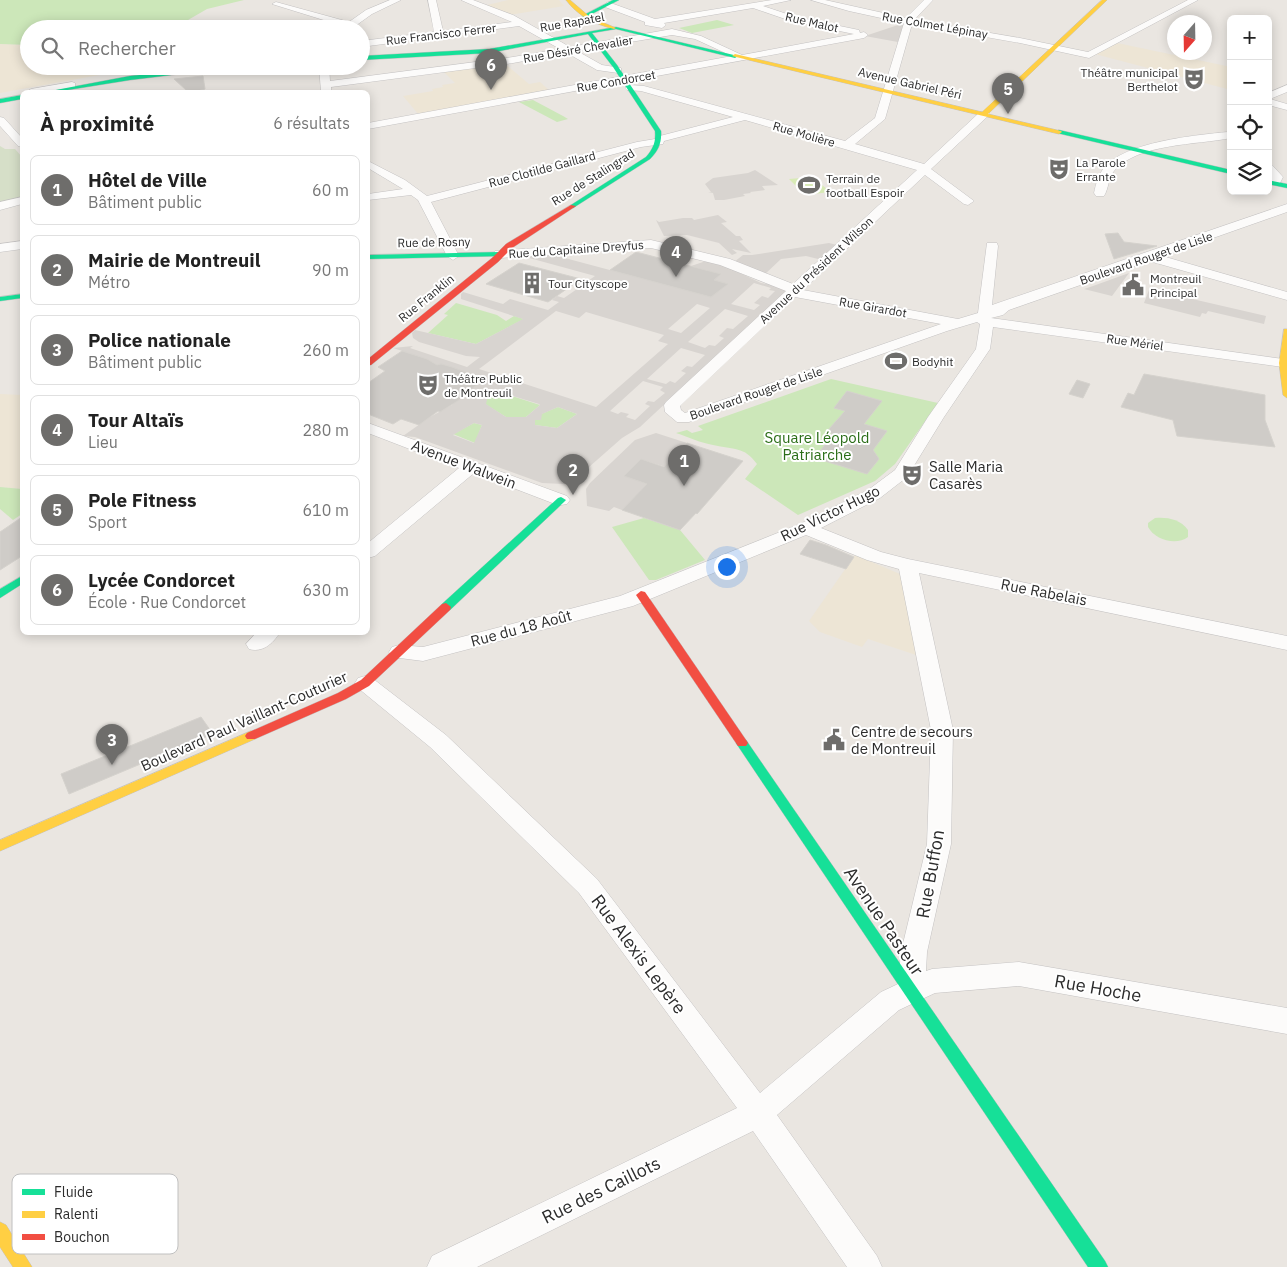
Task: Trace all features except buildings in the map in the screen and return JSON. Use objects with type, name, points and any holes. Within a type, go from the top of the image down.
[{"type":"main road","points":[[568,0],[576,12],[584,16],[612,2]]},
{"type":"main road","name":"Avenue du Président Wilson","points":[[984,114],[1105,0]]},
{"type":"main road","name":"Avenue Gabriel Péri","points":[[584,16],[616,28],[1227,171]]},
{"type":"main road","name":"Rue Rapatel","points":[[370,58],[489,51],[616,28]]},
{"type":"main road","points":[[589,32],[658,131],[660,141]]},
{"type":"main road","points":[[60,90],[157,75]]},
{"type":"main road","points":[[5,100],[20,96]]},
{"type":"main road","name":"Rue de Stalingrad","points":[[500,254],[509,246],[644,161],[651,155],[660,141]]},
{"type":"main road","points":[[1272,182],[1287,186]]},
{"type":"main road","name":"Rue de Rosny","points":[[370,257],[500,254]]},
{"type":"main road","name":"Rue Franklin","points":[[370,361],[500,254]]},
{"type":"main road","points":[[0,300],[20,296]]},
{"type":"main road","points":[[1287,330],[1283,363],[1287,395]]},
{"type":"main road","name":"Boulevard Paul Vaillant-Couturier","points":[[0,846],[342,696],[365,682],[561,500]]},
{"type":"main road","points":[[0,594],[20,580]]},
{"type":"main road","name":"Avenue Pasteur","points":[[641,595],[1098,1267]]},
{"type":"main road","points":[[0,1231],[12,1250]]},
{"type":"main road","points":[[15,1254],[23,1267]]},
{"type":"street","points":[[358,20],[370,12],[397,0]]},
{"type":"street","points":[[432,0],[440,34]]},
{"type":"street","name":"Rue Molière","points":[[465,0],[510,17],[600,68],[619,75],[640,88],[918,165],[968,200]]},
{"type":"street","name":"Rue Malot","points":[[732,0],[794,19],[864,35]]},
{"type":"street","name":"Rue Rapatel","points":[[616,28],[787,0]]},
{"type":"street","name":"Rue Colmet Lépinay","points":[[815,0],[856,12],[1056,46],[1089,55],[1194,0]]},
{"type":"street","points":[[846,146],[880,119],[909,20],[929,0]]},
{"type":"street","points":[[612,2],[673,29]]},
{"type":"street","points":[[295,10],[310,3]]},
{"type":"street","points":[[276,4],[326,20]]},
{"type":"street","name":"Rue Francisco Ferrer","points":[[370,43],[521,23]]},
{"type":"street","name":"Rue Désiré Chevalier","points":[[326,89],[513,60],[672,32],[682,33],[742,58]]},
{"type":"street","name":"Rue Condorcet","points":[[370,126],[619,75],[742,58],[864,35]]},
{"type":"street","points":[[42,90],[126,75]]},
{"type":"street","points":[[325,75],[326,89]]},
{"type":"street","points":[[1272,95],[1287,88]]},
{"type":"street","points":[[1272,103],[1287,107]]},
{"type":"street","name":"Avenue du Président Wilson","points":[[683,419],[673,412],[672,405],[793,290],[984,114]]},
{"type":"street","name":"Rue Clotilde Gaillard","points":[[425,200],[640,144],[660,141],[744,117]]},
{"type":"street","points":[[0,120],[20,142]]},
{"type":"street","points":[[1100,193],[1103,180],[1109,169],[1130,153],[1195,138],[1227,133]]},
{"type":"street","points":[[370,165],[414,191],[425,200],[453,256]]},
{"type":"street","points":[[1272,171],[1277,177],[1272,182]]},
{"type":"street","points":[[370,198],[414,191]]},
{"type":"street","points":[[0,206],[20,201]]},
{"type":"street","name":"Boulevard Rouget de Lisle","points":[[683,419],[948,325],[984,317],[1004,307],[1150,258],[1287,208]]},
{"type":"street","name":"Rue du Capitaine Dreyfus","points":[[500,254],[651,244],[725,262],[793,290]]},
{"type":"street","points":[[0,248],[20,245]]},
{"type":"street","name":"Rue Victor Hugo","points":[[641,595],[806,528],[874,494],[900,473],[983,349],[984,317],[992,246]]},
{"type":"street","points":[[1150,258],[1287,296]]},
{"type":"street","name":"Rue Girardot","points":[[793,290],[800,294],[948,325]]},
{"type":"street","name":"Rue Mériel","points":[[984,317],[1283,363]]},
{"type":"street","name":"Avenue Walwein","points":[[370,429],[561,500]]},
{"type":"street","points":[[370,550],[472,466]]},
{"type":"street","name":"Rue Rabelais","points":[[806,528],[874,556],[908,565],[1287,643]]},
{"type":"street","name":"Rue Buffon","points":[[908,565],[932,674],[942,730],[939,844],[914,952],[911,991]]},
{"type":"street","name":"Rue du 18 Août","points":[[399,652],[423,654],[617,604],[641,595]]},
{"type":"street","name":"Rue Alexis Lepère","points":[[365,682],[438,741],[588,886],[758,1113],[866,1267]]},
{"type":"street","name":"Rue Hoche","points":[[911,991],[932,981],[1019,974],[1287,1022]]},
{"type":"street","points":[[758,1113],[890,1001],[911,991]]},
{"type":"street","name":"Rue des Caillots","points":[[444,1267],[758,1113]]},
{"type":"shaded area","points":[[508,0],[559,0],[564,6],[509,15],[483,6]]},
{"type":"shaded area","points":[[901,24],[904,25],[898,42],[865,36]]},
{"type":"shaded area","points":[[1117,43],[1167,54],[1167,60],[1198,60],[1227,66],[1227,89],[1095,54]]},
{"type":"shaded area","points":[[0,44],[20,45],[20,75],[99,75],[0,93]]},
{"type":"shaded area","points":[[504,63],[529,84],[540,82],[550,91],[419,115],[403,96],[433,91],[432,89],[443,87],[442,85],[455,83],[443,71]]},
{"type":"shaded area","points":[[755,170],[778,185],[762,186],[765,190],[743,194],[745,196],[715,200],[713,193],[708,192],[711,192],[705,184],[713,178],[748,173]]},
{"type":"shaded area","points":[[718,215],[727,222],[721,223],[736,236],[740,236],[743,240],[739,241],[751,253],[732,249],[737,253],[732,255],[719,243],[687,235],[664,236],[656,220],[659,222],[692,218],[694,220]]},
{"type":"shaded area","points":[[829,243],[837,245],[822,260],[806,256],[781,259],[763,276],[734,262],[743,255]]},
{"type":"shaded area","points":[[546,253],[711,297],[727,284],[714,280],[721,274],[691,266],[706,261],[723,265],[761,283],[774,285],[785,290],[785,292],[640,427],[622,438],[572,482],[564,484],[542,483],[415,437],[403,436],[430,417],[452,405],[455,400],[459,400],[482,379],[452,367],[441,364],[437,365],[427,359],[393,348],[413,346],[410,348],[467,367],[480,357],[466,356],[419,342],[413,338],[412,333],[415,330],[476,344],[523,319],[461,299],[463,292],[503,304],[510,299],[548,310],[559,302],[552,300],[557,296],[564,298],[580,287],[573,285],[578,282],[585,283],[595,276],[522,256]],"holes":[[[754,283],[775,291],[768,298],[762,296],[754,303],[760,305],[754,310],[731,304]],[[697,304],[710,308],[681,333],[668,329]],[[725,309],[748,316],[733,329],[727,328],[719,336],[724,338],[715,346],[709,345],[705,348],[688,342]],[[556,311],[579,318],[586,312],[664,335],[658,341],[668,344],[596,407],[479,369]],[[681,348],[705,355],[692,367],[687,366],[681,371],[686,373],[675,383],[670,381],[666,384],[647,379]],[[643,381],[663,387],[660,390],[665,393],[654,402],[648,401],[645,404],[650,406],[635,420],[626,417],[629,414],[621,412],[618,414],[610,411]],[[500,392],[540,405],[526,417],[506,417],[486,404],[488,396],[498,396]],[[558,407],[577,414],[557,428],[535,425],[535,420],[541,420],[542,414]],[[474,423],[482,425],[474,443],[453,435]]]},
{"type":"shaded area","points":[[1129,273],[1112,296],[1084,289],[1093,286]]},
{"type":"shaded area","points":[[1149,290],[1266,316],[1264,324],[1208,311],[1206,314],[1202,313],[1200,317],[1144,303]]},
{"type":"shaded area","points":[[0,394],[20,395],[20,489],[0,487]]},
{"type":"shaded area","points":[[656,433],[687,443],[666,467],[641,459],[625,476],[649,485],[622,510],[614,507],[609,511],[587,506],[586,489],[590,483],[635,440]]},
{"type":"shaded area","points":[[855,555],[900,574],[919,656],[868,639],[862,647],[820,632],[809,621]]},
{"type":"green space","points":[[0,0],[244,0],[207,9],[188,20],[20,20],[20,45],[0,44]]},
{"type":"green space","points":[[717,20],[734,25],[692,33],[679,28]]},
{"type":"green space","points":[[533,100],[568,119],[557,122],[519,102]]},
{"type":"green space","points":[[0,146],[5,149],[15,149],[20,155],[20,198],[0,203]]},
{"type":"green space","name":"Terrain de football Espoir","points":[[813,177],[830,192],[805,195],[789,179]]},
{"type":"green space","points":[[456,303],[497,315],[506,321],[514,316],[524,319],[476,344],[428,333],[448,315],[444,314]]},
{"type":"green space","name":"Square Léopold Patriarche","points":[[831,379],[938,403],[895,464],[875,481],[798,515],[745,479],[757,464],[748,454],[743,451],[704,443],[676,433],[687,430],[692,433],[703,430],[698,426]]},
{"type":"green space","points":[[499,392],[540,405],[526,417],[506,417],[485,404],[488,396],[498,396]]},
{"type":"green space","points":[[558,407],[577,414],[557,428],[535,425],[535,420],[541,414]]},
{"type":"green space","points":[[474,423],[482,425],[475,443],[453,434]]},
{"type":"green space","points":[[0,487],[20,489],[20,515],[13,520],[0,509]]},
{"type":"green space","points":[[644,518],[680,530],[705,560],[656,580],[649,580],[612,527]]},
{"type":"green space","points":[[1155,518],[1169,518],[1181,523],[1188,530],[1188,537],[1178,541],[1161,538],[1151,532],[1148,527],[1148,523]]},
{"type":"traffic: fast","points":[[584,16],[617,0]]},
{"type":"traffic: fast","points":[[573,206],[648,158],[658,143],[658,131],[615,66],[589,32],[616,28],[735,56]]},
{"type":"traffic: fast","points":[[370,58],[489,51],[589,32]]},
{"type":"traffic: fast","points":[[60,90],[158,75]]},
{"type":"traffic: fast","points":[[0,101],[20,97]]},
{"type":"traffic: fast","points":[[1059,132],[1227,171]]},
{"type":"traffic: fast","points":[[1272,183],[1287,186]]},
{"type":"traffic: fast","points":[[370,257],[500,254]]},
{"type":"traffic: fast","points":[[0,299],[20,296]]},
{"type":"traffic: fast","points":[[446,607],[561,500]]},
{"type":"traffic: fast","points":[[0,594],[20,580]]},
{"type":"traffic: fast","points":[[742,743],[1099,1267]]},
{"type":"traffic: slow","points":[[568,0],[588,18],[614,28]]},
{"type":"traffic: slow","points":[[984,114],[1105,0]]},
{"type":"traffic: slow","points":[[735,56],[1059,132]]},
{"type":"traffic: slow","points":[[1287,331],[1283,363],[1287,395]]},
{"type":"traffic: slow","points":[[0,846],[251,736]]},
{"type":"traffic: slow","points":[[0,1231],[12,1250]]},
{"type":"traffic: slow","points":[[15,1254],[23,1267]]},
{"type":"traffic: jam","points":[[370,361],[495,260],[509,246],[573,206]]},
{"type":"traffic: jam","points":[[641,595],[742,743]]},
{"type":"traffic: jam","points":[[251,736],[342,696],[365,683],[446,607]]},
{"type":"place","name":"Théâtre municipal Berthelot","points":[[1194,79]]},
{"type":"place","name":"Lycée Condorcet","points":[[491,90]]},
{"type":"place","name":"Pole Fitness","points":[[1008,114]]},
{"type":"place","name":"La Parole Errante","points":[[1059,169]]},
{"type":"place","name":"Terrain de football Espoir","points":[[809,185]]},
{"type":"place","name":"Tour Altaïs","points":[[676,277]]},
{"type":"place","name":"Tour Cityscope","points":[[532,283]]},
{"type":"place","name":"Montreuil Principal","points":[[1133,285]]},
{"type":"place","name":"Bodyhit","points":[[896,361]]},
{"type":"place","name":"Théâtre Public de Montreuil","points":[[428,385]]},
{"type":"place","name":"Salle Maria Casarès","points":[[912,475]]},
{"type":"place","name":"Hôtel de Ville","points":[[684,486]]},
{"type":"place","name":"Mairie de Montreuil","points":[[573,495]]},
{"type":"place","name":"Centre de secours de Montreuil","points":[[834,740]]},
{"type":"place","name":"Police nationale","points":[[112,765]]}]
